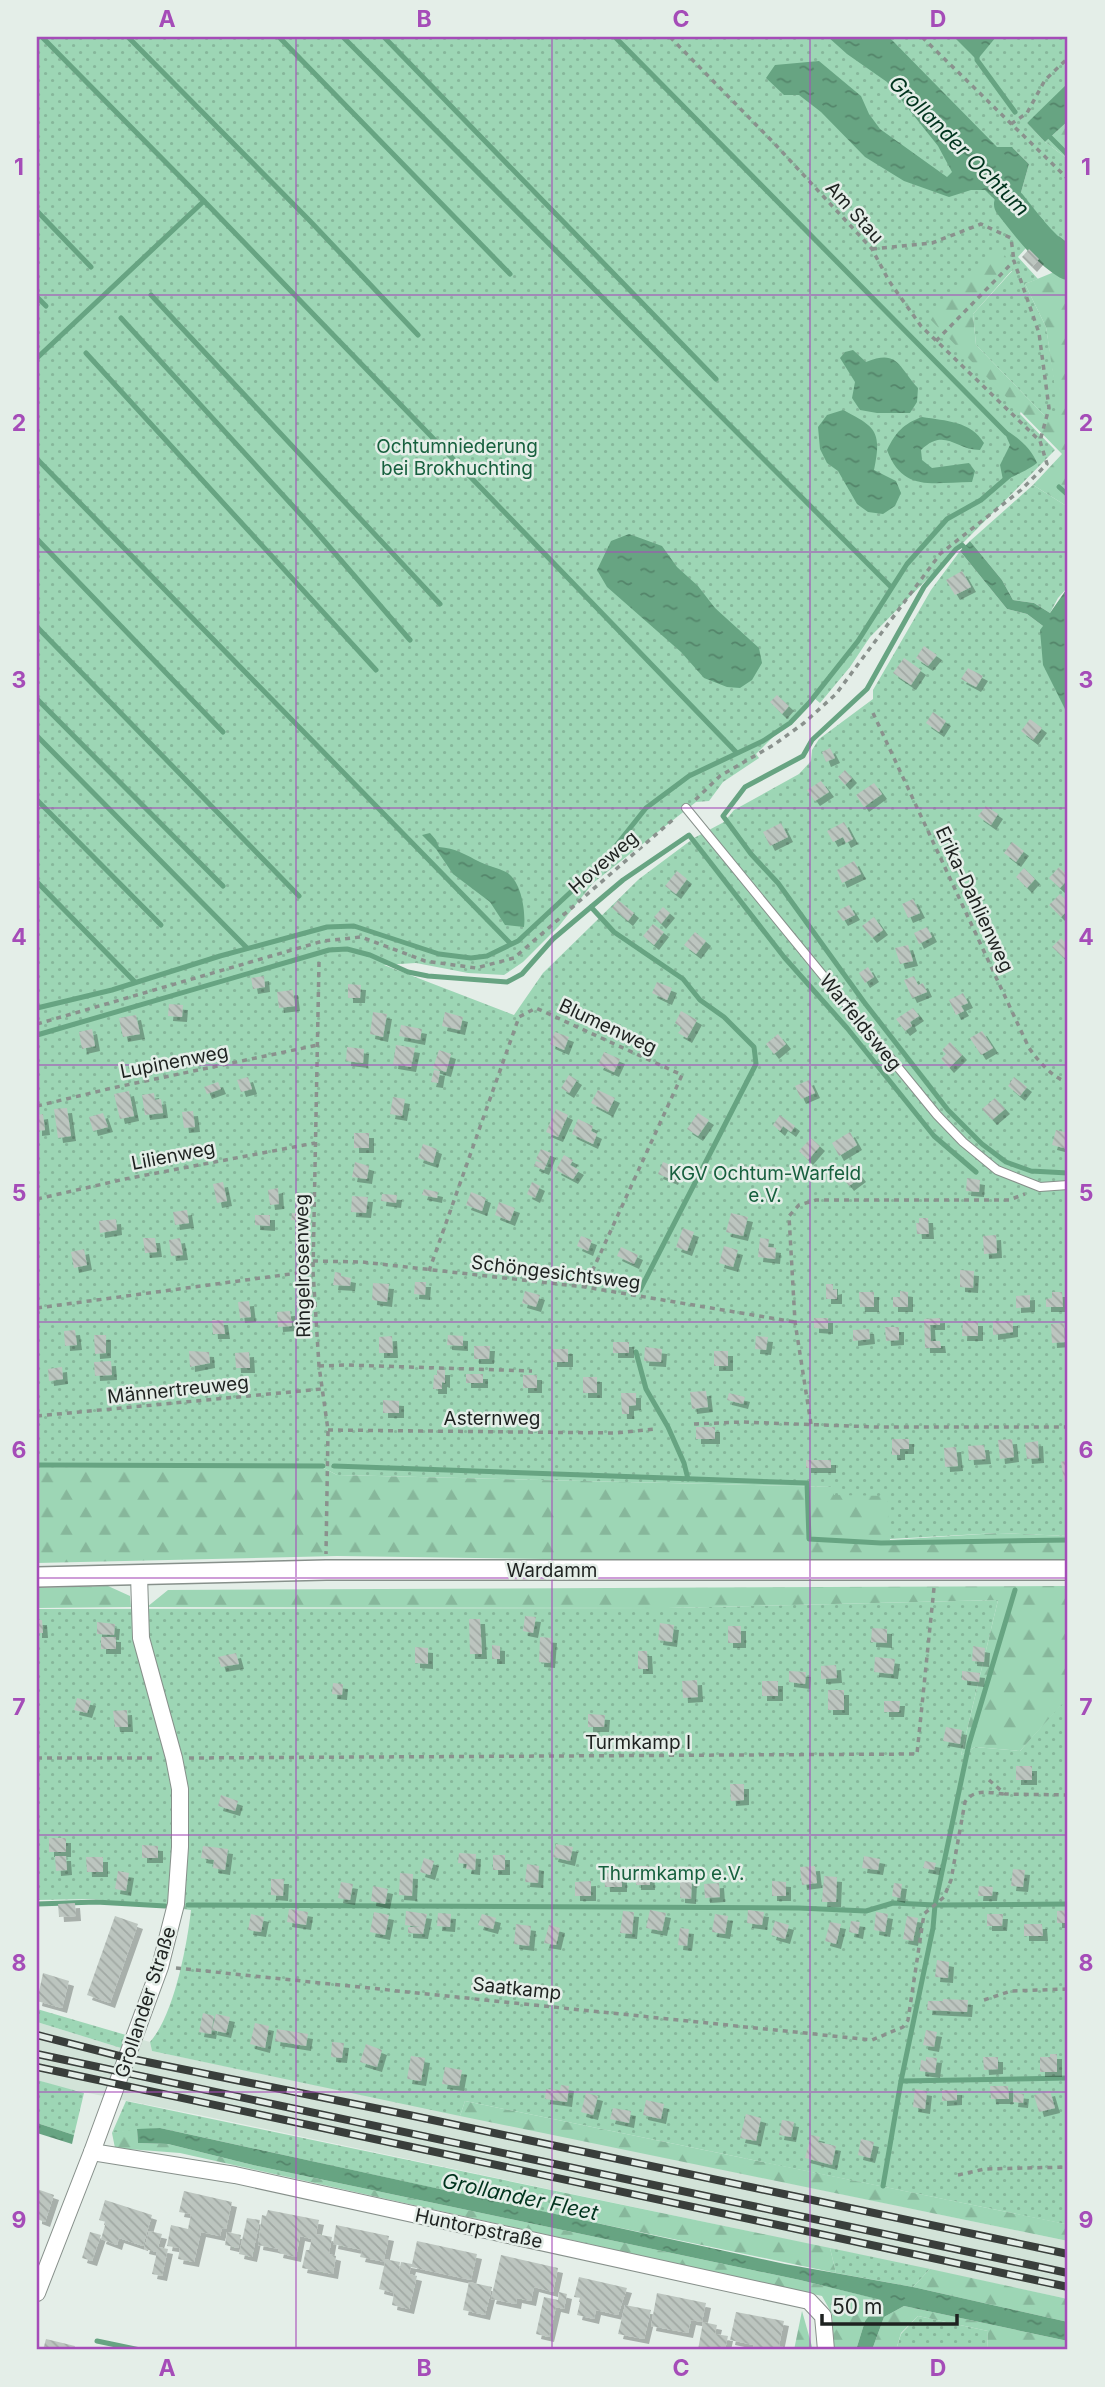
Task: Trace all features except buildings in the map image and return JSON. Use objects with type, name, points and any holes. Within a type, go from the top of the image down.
[{"type":"street","name":"Wardamm","points":[[37,1577],[327,1570],[1068,1570]]},
{"type":"street","name":"Grollander Straße","points":[[37,2293],[160,1967],[176,1904],[180,1858],[180,1789],[141,1638],[139,1575]]},
{"type":"street","name":"Huntorpstraße","points":[[92,2152],[235,2175],[809,2301],[823,2316],[826,2350]]},
{"type":"lane","name":"Warfeldsweg","points":[[686,808],[937,1115],[963,1142],[997,1170],[1040,1187],[1068,1185]]},
{"type":"path","name":"Am Stau","points":[[670,37],[773,142],[872,249],[897,293],[921,326],[1040,441]]},
{"type":"path","points":[[922,37],[1068,179]]},
{"type":"path","points":[[1010,124],[1027,113],[1045,80],[1068,58]]},
{"type":"path","points":[[872,249],[932,243],[981,224],[1012,237],[1014,261],[1039,333],[1049,408],[1040,441]]},
{"type":"path","points":[[936,341],[1014,261]]},
{"type":"path","name":"Hoveweg","points":[[37,1024],[323,941],[360,937],[425,961],[476,968],[514,958],[720,776],[775,744],[804,723],[836,694],[940,554],[1021,490],[1047,464],[1040,441]]},
{"type":"path","name":"Erika-Dahlienweg","points":[[873,713],[1029,1048],[1041,1064],[1060,1080],[1068,1083]]},
{"type":"path","name":"Ringelrosenweg","points":[[319,962],[313,1271],[319,1366],[328,1430],[327,1570]]},
{"type":"path","name":"Blumenweg","points":[[429,1271],[519,1017],[536,1008],[682,1075],[585,1287]]},
{"type":"path","name":"Lupinenweg","points":[[37,1106],[318,1045]]},
{"type":"path","name":"Lilienweg","points":[[37,1199],[125,1179],[315,1143]]},
{"type":"path","points":[[811,1424],[794,1322],[789,1216],[799,1205],[816,1200],[1009,1200],[1040,1187]]},
{"type":"path","name":"Schöngesichtsweg","points":[[313,1261],[362,1262],[585,1287],[794,1322]]},
{"type":"path","points":[[37,1308],[313,1271]]},
{"type":"path","points":[[319,1366],[533,1371]]},
{"type":"path","name":"Männertreuweg","points":[[37,1416],[322,1389]]},
{"type":"path","points":[[694,1424],[742,1422],[876,1427],[1068,1427]]},
{"type":"path","name":"Asternweg","points":[[328,1430],[615,1433],[656,1429]]},
{"type":"path","name":"Turmkamp I","points":[[174,1758],[917,1754],[936,1570]]},
{"type":"path","points":[[37,1758],[174,1758]]},
{"type":"path","points":[[989,1780],[1005,1794],[1068,1795]]},
{"type":"path","name":"Saatkamp","points":[[160,1967],[872,2039],[903,2027],[908,2020],[924,1914],[942,1898],[951,1880],[965,1802],[976,1792],[1005,1794]]},
{"type":"path","points":[[984,2000],[1011,1991],[1068,1989]]},
{"type":"path","points":[[958,2175],[985,2169],[1068,2167]]},
{"type":"shaded area","points":[[37,2022],[121,2048],[126,2035],[150,2042],[152,2051],[1068,2241],[1068,2299],[63,2088],[37,2080]]},
{"type":"green space","points":[[37,37],[1068,37],[1068,90],[1027,123],[1045,142],[1068,159],[1068,243],[1059,236],[1056,238],[1020,196],[1029,164],[1013,148],[997,147],[992,197],[1034,239],[1018,257],[1038,279],[1025,284],[1046,327],[1060,415],[1044,415],[976,345],[973,314],[1013,270],[935,323],[1055,450],[870,637],[850,667],[820,703],[813,697],[756,754],[759,758],[723,782],[709,801],[696,802],[593,883],[559,926],[523,962],[504,975],[468,973],[416,963],[384,965],[514,1015],[543,973],[639,879],[694,838],[724,822],[734,810],[799,774],[811,761],[812,750],[819,739],[873,699],[873,690],[931,590],[960,551],[1007,609],[1027,614],[1043,626],[1059,694],[1068,715],[1068,1536],[998,1533],[890,1539],[834,1495],[833,1487],[337,1475],[316,1464],[37,1468]]},
{"type":"green space","points":[[1068,121],[1068,159],[1045,142]]},
{"type":"green space","points":[[1000,247],[1013,269],[973,314],[976,345],[1044,415],[1059,415],[1046,327],[1025,284],[1064,268],[1068,275],[1068,507],[1033,485],[1062,454],[930,319]]},
{"type":"green space","points":[[1033,485],[1068,507],[1068,587],[1050,613],[1034,603],[1013,600],[1002,580],[970,541]]},
{"type":"green space","points":[[316,1464],[337,1475],[834,1487],[834,1495],[887,1496],[890,1540],[998,1533],[1068,1536],[1068,1559],[835,1563],[337,1556],[37,1563],[37,1468]]},
{"type":"green space","points":[[108,1586],[130,1596],[131,1607],[37,1608],[37,1588]]},
{"type":"green space","points":[[1068,1586],[1068,1702],[1064,1702],[1020,1751],[975,1747],[961,1755],[998,1600],[667,1608],[147,1607],[168,1590]]},
{"type":"green space","name":"Thurmkamp e.V.","points":[[998,1600],[961,1755],[975,1747],[1020,1751],[1064,1701],[1068,1702],[1068,2227],[1065,2224],[465,2101],[460,2116],[152,2051],[150,2042],[166,2015],[178,1979],[191,1910],[94,1899],[37,1900],[37,1609],[667,1608]]},
{"type":"green space","points":[[37,2009],[126,2035],[121,2048],[37,2022]]},
{"type":"green space","points":[[37,2080],[84,2093],[74,2135],[37,2123]]},
{"type":"green space","points":[[126,2101],[556,2191],[563,2216],[160,2128],[112,2133]]},
{"type":"green space","points":[[465,2101],[1066,2224],[1068,2241],[460,2116]]},
{"type":"green space","points":[[137,2129],[138,2143],[168,2144],[253,2165],[800,2280],[882,2300],[865,2321],[856,2350],[834,2350],[832,2314],[822,2296],[180,2153],[115,2148],[112,2133]]},
{"type":"green space","points":[[556,2191],[830,2248],[836,2273],[563,2216]]},
{"type":"green space","points":[[830,2248],[930,2269],[913,2287],[836,2273]]},
{"type":"green space","points":[[930,2269],[1068,2299],[1068,2322],[913,2287]]},
{"type":"green space","points":[[904,2306],[1068,2341],[1068,2350],[987,2350],[988,2331],[918,2316],[901,2333],[896,2350],[872,2350],[884,2317]]},
{"type":"green space","points":[[802,2311],[813,2350],[794,2350]]},
{"type":"green space","points":[[918,2316],[988,2331],[987,2350],[896,2350],[901,2334]]},
{"type":"water","name":"Grollander Ochtum","points":[[828,37],[889,37],[997,147],[1012,147],[1029,164],[1020,196],[1056,238],[1059,236],[1068,243],[1068,275],[1052,257],[1056,254],[1061,258],[1063,256],[1036,230],[1034,239],[985,190],[971,190],[949,197],[904,181],[865,157],[821,112],[799,95],[784,95],[766,78],[775,65],[819,61],[861,96],[880,129],[947,177],[952,172],[938,146],[887,82]]},
{"type":"water","points":[[954,37],[996,37],[977,60]]},
{"type":"water","points":[[1068,83],[1068,121],[1045,142],[1027,123]]},
{"type":"water","points":[[853,350],[866,362],[885,357],[901,367],[918,388],[917,402],[910,413],[860,410],[852,398],[855,382],[840,358],[845,352]]},
{"type":"water","points":[[843,410],[863,421],[874,432],[877,447],[874,470],[896,481],[901,493],[895,506],[883,514],[868,512],[857,504],[838,471],[827,463],[820,449],[818,427],[827,415]]},
{"type":"water","points":[[922,417],[957,423],[979,436],[984,443],[980,450],[937,440],[921,450],[922,460],[932,468],[969,463],[975,471],[972,482],[921,482],[902,473],[894,464],[887,450],[894,438],[905,426]]},
{"type":"water","points":[[1003,429],[1023,443],[1037,463],[1003,480],[1000,465],[1010,445]]},
{"type":"water","points":[[629,534],[662,546],[677,567],[698,586],[715,608],[759,648],[762,663],[752,680],[740,688],[727,687],[704,678],[681,652],[607,587],[597,570],[611,541]]},
{"type":"water","points":[[970,541],[1002,580],[1013,600],[1034,603],[1050,613],[1068,587],[1068,715],[1043,665],[1040,630],[1043,626],[1027,614],[1007,609],[960,551]]},
{"type":"water","points":[[430,833],[439,847],[460,852],[511,876],[521,896],[524,927],[505,925],[490,902],[453,874],[436,849],[422,835]]},
{"type":"water","points":[[37,2123],[74,2135],[72,2144],[37,2133]]},
{"type":"water","points":[[160,2128],[785,2264],[913,2287],[1068,2322],[1068,2341],[904,2306],[884,2317],[872,2350],[856,2350],[865,2321],[881,2300],[800,2280],[253,2165],[168,2144],[138,2143],[137,2129]]},
{"type":"waterway","points":[[42,37],[736,752]]},
{"type":"waterway","points":[[128,37],[310,221],[418,335]]},
{"type":"waterway","points":[[279,37],[510,274]]},
{"type":"waterway","points":[[343,37],[891,587]]},
{"type":"waterway","points":[[384,37],[716,379]]},
{"type":"waterway","points":[[615,37],[1006,433]]},
{"type":"waterway","points":[[977,54],[977,60],[1015,112]]},
{"type":"waterway","points":[[1046,133],[1068,155]]},
{"type":"waterway","points":[[37,358],[204,201]]},
{"type":"waterway","name":"Grollander Ochtum","points":[[1010,204],[1044,244],[1068,264]]},
{"type":"waterway","points":[[37,211],[91,267]]},
{"type":"waterway","points":[[151,295],[440,604]]},
{"type":"waterway","points":[[37,297],[46,306]]},
{"type":"waterway","points":[[121,318],[313,528],[410,640]]},
{"type":"waterway","points":[[86,353],[376,670]]},
{"type":"waterway","points":[[37,459],[510,943]]},
{"type":"waterway","points":[[37,1008],[112,990],[220,956],[327,927],[354,926],[439,954],[471,958],[487,956],[518,941],[603,862],[646,808],[689,776],[763,741],[790,723],[858,641],[907,564],[947,519],[981,500],[1010,475]]},
{"type":"waterway","points":[[1059,487],[1068,495]]},
{"type":"waterway","points":[[37,539],[223,732]]},
{"type":"waterway","points":[[969,552],[962,545],[956,549],[924,587],[867,689],[812,740],[803,756],[745,787],[723,816],[751,854],[778,883],[864,1002],[948,1110],[982,1144],[1006,1162],[1031,1171],[1068,1173]]},
{"type":"waterway","points":[[37,627],[299,896]]},
{"type":"waterway","points":[[37,699],[223,886]]},
{"type":"waterway","points":[[37,736],[247,948]]},
{"type":"waterway","points":[[37,800],[161,925]]},
{"type":"waterway","points":[[37,1035],[329,950],[347,949],[370,955],[408,972],[428,976],[507,982],[522,974],[553,939],[623,880],[689,835],[784,957],[847,1028],[934,1136],[976,1172]]},
{"type":"waterway","points":[[37,882],[135,982]]},
{"type":"waterway","points":[[591,907],[614,932],[683,979],[700,1000],[724,1017],[754,1047],[756,1064],[640,1290]]},
{"type":"waterway","points":[[636,1352],[646,1389],[668,1427],[688,1479]]},
{"type":"waterway","points":[[37,1465],[323,1466]]},
{"type":"waterway","points":[[334,1466],[807,1483],[809,1539],[881,1543],[1068,1540]]},
{"type":"waterway","points":[[883,2186],[901,2081],[933,1928],[935,1905],[969,1744],[1015,1590]]},
{"type":"waterway","points":[[37,1904],[96,1902],[165,1906]]},
{"type":"waterway","points":[[188,1905],[799,1908],[866,1911],[893,1903],[1068,1904]]},
{"type":"waterway","points":[[901,2081],[1068,2078]]},
{"type":"waterway","points":[[97,2341],[140,2350]]},
{"type":"railway","points":[[37,2035],[127,2058],[1068,2254]]},
{"type":"railway","points":[[37,2054],[1068,2273]]},
{"type":"railway","points":[[37,2067],[1068,2287]]},
{"type":"park label","name":"Ochtumniederung bei Brokhuchting","points":[[457,457]]},
{"type":"park label","name":"KGV Ochtum-Warfeld e.V.","points":[[765,1184]]},
{"type":"water label","name":"Grollander Fleet","points":[[520,2197]]}]
